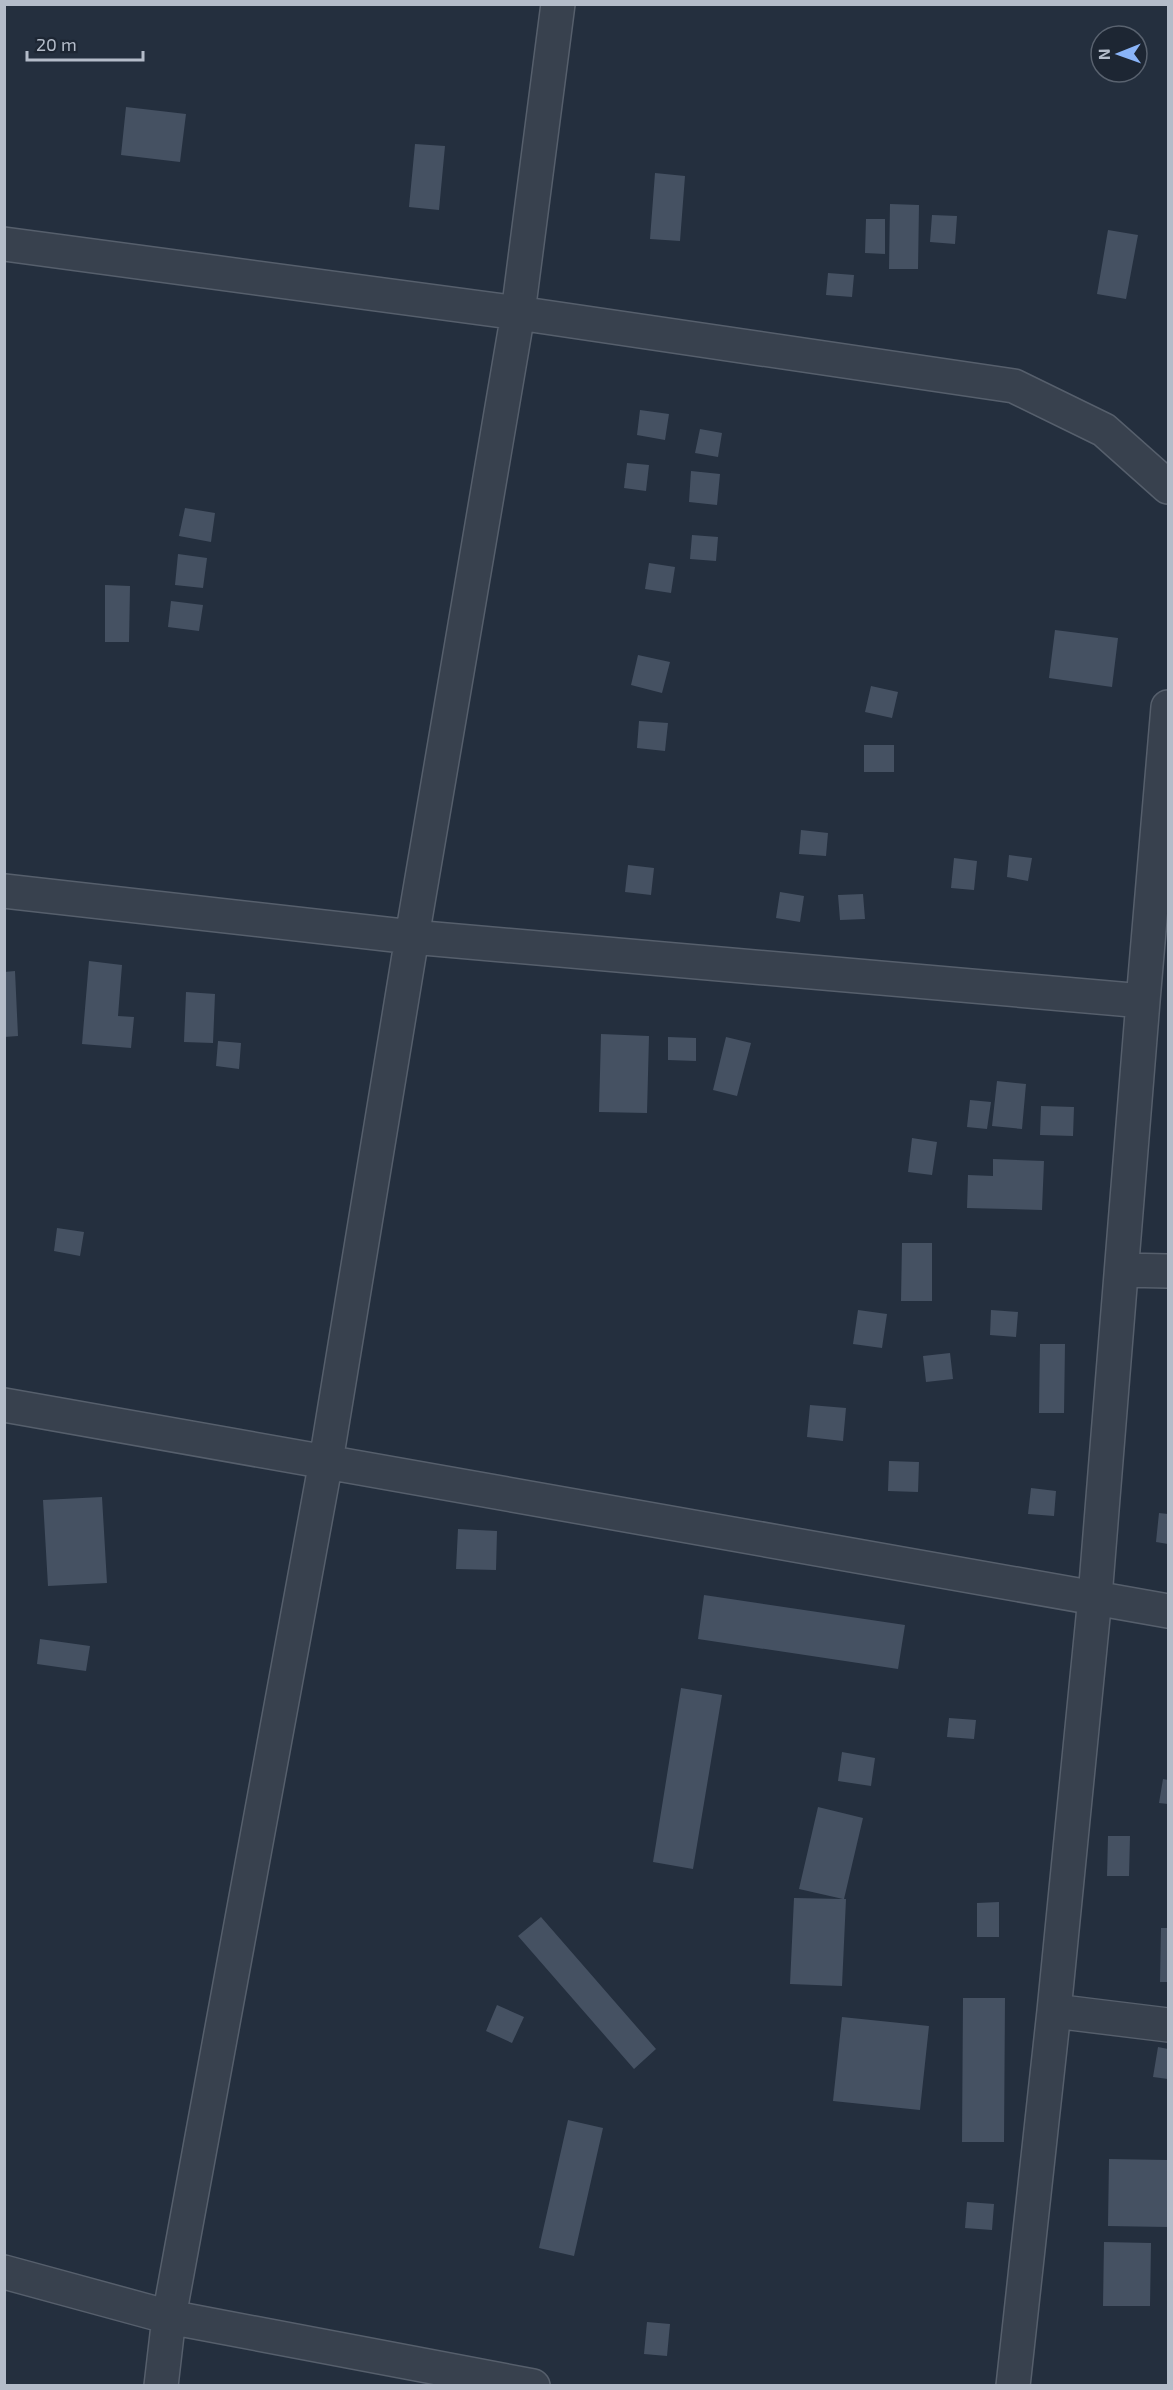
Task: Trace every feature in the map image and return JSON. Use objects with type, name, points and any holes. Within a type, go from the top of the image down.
[{"type":"street","points":[[161,2385],[169,2317],[326,1461],[518,313],[558,4]]},
{"type":"street","points":[[4,244],[518,313],[1014,386],[1104,430],[1168,487]]},
{"type":"street","points":[[1013,2385],[1054,2011],[1095,1597],[1143,1001],[1159,943],[1168,707]]},
{"type":"street","points":[[4,891],[412,937],[1143,1001]]},
{"type":"street","points":[[1122,1270],[1168,1271]]},
{"type":"street","points":[[4,1405],[1168,1611]]},
{"type":"street","points":[[1054,2011],[1168,2025]]},
{"type":"street","points":[[4,2272],[169,2317],[533,2385]]},
{"type":"building","points":[[126,107],[186,114],[180,162],[121,155]]},
{"type":"building","points":[[415,144],[445,146],[439,210],[409,207]]},
{"type":"building","points":[[655,173],[685,176],[680,241],[650,239]]},
{"type":"building","points":[[890,204],[919,205],[918,269],[889,269]]},
{"type":"building","points":[[932,215],[957,216],[955,244],[930,242]]},
{"type":"building","points":[[866,219],[885,219],[885,254],[865,253]]},
{"type":"building","points":[[1108,230],[1138,235],[1126,299],[1097,294]]},
{"type":"building","points":[[828,273],[854,275],[852,297],[826,295]]},
{"type":"building","points":[[640,410],[669,414],[665,440],[637,435]]},
{"type":"building","points":[[700,429],[722,433],[718,457],[695,453]]},
{"type":"building","points":[[627,463],[649,465],[646,491],[624,488]]},
{"type":"building","points":[[691,471],[720,474],[717,505],[689,502]]},
{"type":"building","points":[[185,508],[215,513],[211,542],[179,536]]},
{"type":"building","points":[[692,535],[718,537],[716,561],[690,559]]},
{"type":"building","points":[[178,554],[207,558],[203,588],[175,585]]},
{"type":"building","points":[[649,563],[675,567],[671,593],[645,589]]},
{"type":"building","points":[[105,585],[130,586],[129,642],[105,642]]},
{"type":"building","points":[[171,601],[203,605],[199,631],[168,627]]},
{"type":"building","points":[[1055,630],[1118,638],[1112,687],[1049,678]]},
{"type":"building","points":[[638,655],[670,662],[662,693],[631,685]]},
{"type":"building","points":[[871,686],[898,692],[892,718],[865,712]]},
{"type":"building","points":[[639,721],[668,723],[665,751],[637,748]]},
{"type":"building","points":[[864,745],[894,745],[894,772],[864,772]]},
{"type":"building","points":[[801,830],[828,833],[826,856],[799,854]]},
{"type":"building","points":[[1009,855],[1032,858],[1028,881],[1007,877]]},
{"type":"building","points":[[954,858],[977,861],[974,890],[951,888]]},
{"type":"building","points":[[628,865],[654,868],[651,895],[625,892]]},
{"type":"building","points":[[780,892],[804,896],[800,922],[776,918]]},
{"type":"building","points":[[863,894],[865,919],[840,920],[838,895]]},
{"type":"building","points":[[89,961],[122,965],[118,1016],[134,1017],[131,1048],[82,1044]]},
{"type":"building","points":[[15,971],[18,1036],[4,1037],[4,972]]},
{"type":"building","points":[[186,992],[215,994],[213,1043],[184,1042]]},
{"type":"building","points":[[601,1034],[649,1036],[647,1113],[599,1112]]},
{"type":"building","points":[[668,1037],[696,1038],[696,1061],[668,1060]]},
{"type":"building","points":[[726,1037],[751,1043],[737,1096],[713,1090]]},
{"type":"building","points":[[218,1041],[241,1043],[239,1069],[216,1066]]},
{"type":"building","points":[[997,1081],[1026,1084],[1022,1129],[992,1126]]},
{"type":"building","points":[[970,1100],[991,1102],[987,1129],[967,1127]]},
{"type":"building","points":[[1041,1106],[1074,1107],[1073,1136],[1040,1135]]},
{"type":"building","points":[[912,1138],[937,1142],[932,1175],[908,1172]]},
{"type":"building","points":[[993,1159],[1044,1161],[1042,1210],[967,1208],[968,1175],[993,1176]]},
{"type":"building","points":[[57,1228],[84,1232],[80,1256],[54,1251]]},
{"type":"building","points":[[902,1243],[932,1243],[932,1301],[901,1301]]},
{"type":"building","points":[[858,1310],[887,1314],[882,1348],[853,1344]]},
{"type":"building","points":[[991,1310],[1018,1312],[1016,1337],[990,1335]]},
{"type":"building","points":[[1040,1344],[1065,1344],[1064,1413],[1039,1413]]},
{"type":"building","points":[[950,1353],[953,1379],[926,1382],[923,1356]]},
{"type":"building","points":[[810,1405],[846,1408],[843,1441],[807,1437]]},
{"type":"building","points":[[889,1461],[919,1462],[918,1492],[888,1491]]},
{"type":"building","points":[[1031,1488],[1056,1491],[1054,1516],[1028,1514]]},
{"type":"building","points":[[102,1497],[107,1583],[48,1586],[43,1500]]},
{"type":"building","points":[[1159,1513],[1168,1514],[1168,1544],[1156,1542]]},
{"type":"building","points":[[458,1529],[497,1531],[496,1570],[456,1569]]},
{"type":"building","points":[[704,1595],[905,1625],[898,1669],[698,1639]]},
{"type":"building","points":[[40,1639],[90,1646],[86,1671],[37,1664]]},
{"type":"building","points":[[681,1688],[722,1695],[693,1869],[653,1862]]},
{"type":"building","points":[[949,1718],[976,1720],[974,1739],[947,1737]]},
{"type":"building","points":[[842,1752],[875,1758],[871,1786],[838,1781]]},
{"type":"building","points":[[1163,1779],[1168,1780],[1168,1804],[1159,1803]]},
{"type":"building","points":[[818,1807],[863,1818],[844,1899],[846,1899],[842,1986],[790,1984],[794,1898],[843,1899],[799,1889]]},
{"type":"building","points":[[1108,1836],[1130,1836],[1129,1876],[1107,1876]]},
{"type":"building","points":[[999,1902],[999,1937],[977,1937],[977,1903]]},
{"type":"building","points":[[541,1917],[656,2049],[634,2069],[518,1936]]},
{"type":"building","points":[[1161,1928],[1168,1928],[1168,1982],[1160,1982]]},
{"type":"building","points":[[963,1998],[1005,1998],[1004,2142],[962,2142]]},
{"type":"building","points":[[497,2005],[524,2017],[512,2043],[486,2031]]},
{"type":"building","points":[[842,2017],[929,2026],[920,2110],[833,2101]]},
{"type":"building","points":[[1158,2047],[1168,2049],[1168,2079],[1153,2077]]},
{"type":"building","points":[[568,2120],[603,2128],[574,2256],[539,2248]]},
{"type":"building","points":[[1109,2159],[1168,2160],[1168,2227],[1108,2226]]},
{"type":"building","points":[[967,2202],[994,2204],[992,2230],[965,2228]]},
{"type":"building","points":[[1104,2242],[1151,2243],[1150,2306],[1103,2306]]},
{"type":"building","points":[[647,2322],[670,2324],[667,2356],[644,2354]]}]
